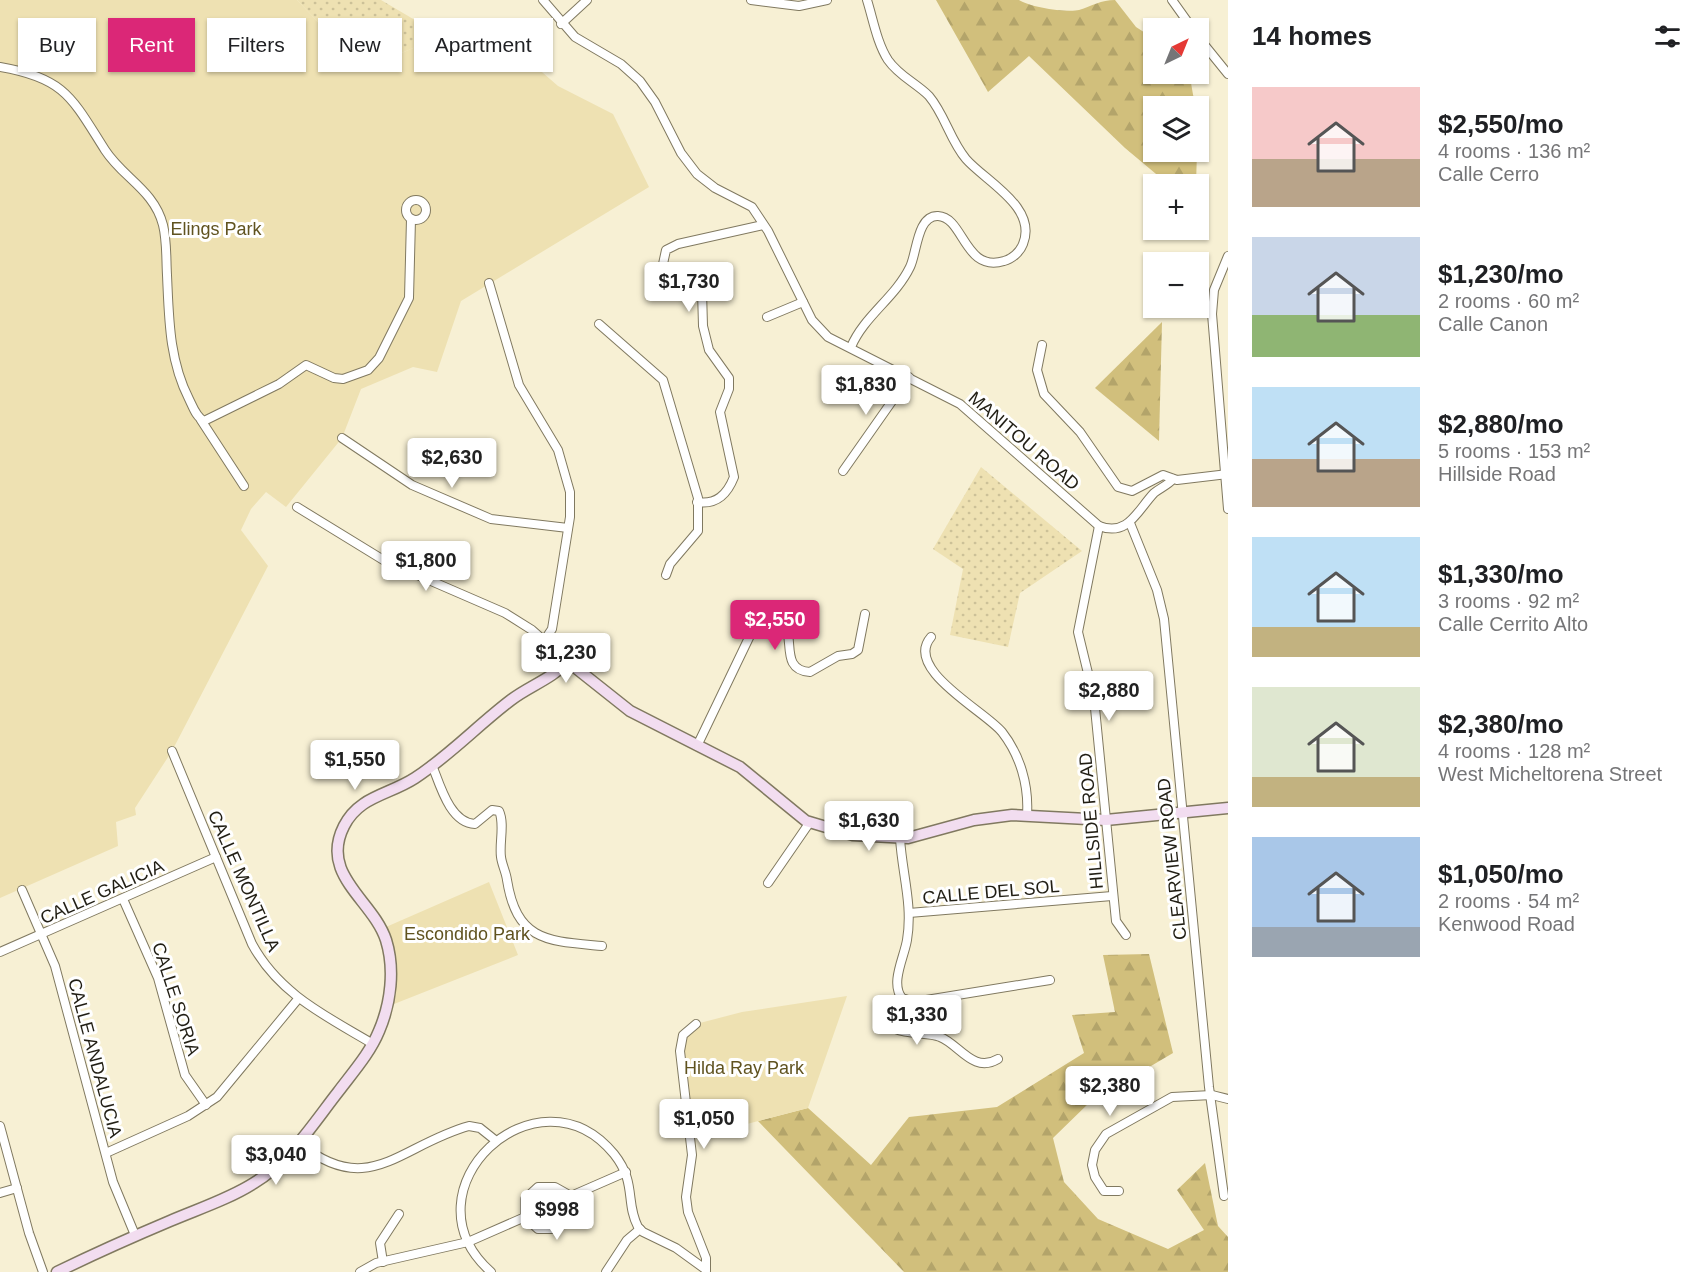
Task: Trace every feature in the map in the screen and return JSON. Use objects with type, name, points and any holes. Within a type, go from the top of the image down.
[{"type":"street","name":"MANITOU ROAD","points":[[543,0],[561,24],[585,43],[631,72],[655,102],[688,164],[715,188],[746,202],[768,231],[819,329],[828,337],[909,376],[960,404],[1099,526]]},
{"type":"street","points":[[561,24],[587,0]]},
{"type":"street","points":[[751,0],[799,6],[826,0]]},
{"type":"street","points":[[851,347],[861,328],[900,284],[915,255],[922,225],[927,218],[935,215],[947,219],[971,252],[988,262],[1001,262],[1013,257],[1022,248],[1026,235],[1022,216],[1010,198],[969,162],[928,96],[895,69],[887,59],[867,0]]},
{"type":"street","points":[[1172,0],[1185,18]]},
{"type":"street","points":[[1209,51],[1228,74]]},
{"type":"street","points":[[0,67],[35,74],[65,93],[78,106],[115,163],[140,185],[154,204],[165,239],[169,319],[174,359],[188,397],[244,486]]},
{"type":"street","points":[[201,420],[208,422],[279,384],[306,365],[339,379],[368,370],[379,358],[409,298],[411,219]]},
{"type":"street","points":[[697,502],[716,501],[725,493],[734,477],[720,412],[730,382],[728,374],[709,350],[702,315],[702,291],[697,285],[668,273],[663,264],[664,257],[669,248],[678,244],[763,225]]},
{"type":"street","points":[[1228,256],[1214,290],[1212,314],[1227,474],[1228,509]]},
{"type":"street","points":[[489,283],[519,385],[563,462],[571,504],[552,628],[544,641]]},
{"type":"street","points":[[767,318],[803,302]]},
{"type":"street","points":[[599,324],[663,380],[697,502],[698,531],[670,564],[666,575]]},
{"type":"street","points":[[1042,345],[1037,370],[1040,387],[1058,411],[1080,432],[1118,487],[1132,491],[1159,475],[1173,479],[1227,474]]},
{"type":"street","points":[[843,471],[909,376]]},
{"type":"street","points":[[342,438],[412,485],[491,519],[568,528]]},
{"type":"street","points":[[1099,526],[1115,529],[1130,523],[1155,492],[1173,479]]},
{"type":"street","points":[[297,507],[385,561],[505,613],[544,641],[566,663],[630,711],[740,767],[794,813],[810,822],[853,835],[900,838],[993,816],[1027,814],[1106,820],[1228,808]]},
{"type":"street","name":"CLEARVIEW ROAD","points":[[1130,523],[1157,590],[1164,619],[1209,1087],[1212,1095],[1224,1196]]},
{"type":"street","name":"HILLSIDE ROAD","points":[[1099,526],[1078,632],[1094,698],[1112,896],[1116,921],[1126,934]]},
{"type":"street","points":[[697,746],[757,621],[768,616],[783,622],[788,632],[788,649],[792,661],[800,670],[810,672],[838,656],[852,654],[858,650],[865,614]]},
{"type":"street","points":[[931,637],[925,652],[930,668],[949,688],[995,724],[1010,744],[1024,780],[1027,814]]},
{"type":"street","points":[[57,1272],[135,1235],[247,1187],[279,1164],[299,1143],[373,1044],[384,1018],[390,991],[390,963],[385,939],[374,917],[344,879],[338,854],[340,836],[349,817],[362,803],[410,781],[512,699],[546,676],[555,674],[566,663]]},
{"type":"street","name":"CALLE MONTILLA","points":[[172,751],[258,954],[277,980],[298,999],[373,1044]]},
{"type":"street","points":[[432,765],[450,806],[465,822],[478,822],[492,810],[499,811],[501,814],[501,859],[508,896],[524,922],[549,939],[572,945],[602,946]]},
{"type":"street","points":[[768,883],[810,822]]},
{"type":"street","points":[[900,838],[908,885],[909,914],[905,949],[897,984],[900,996]]},
{"type":"street","name":"CALLE GALICIA","points":[[0,952],[216,857]]},
{"type":"street","name":"CALLE ANDALUCIA","points":[[22,890],[55,966],[118,1198],[135,1235]]},
{"type":"street","name":"CALLE DEL SOL","points":[[909,914],[1112,896]]},
{"type":"street","name":"CALLE SORIA","points":[[123,898],[158,978],[185,1075],[206,1105]]},
{"type":"street","points":[[900,996],[914,1002],[1050,980]]},
{"type":"street","points":[[900,996],[885,1012],[887,1022],[892,1027],[906,1032],[941,1037],[970,1060],[993,1062],[998,1059]]},
{"type":"street","points":[[106,1153],[188,1116],[206,1105],[226,1088],[298,999]]},
{"type":"street","points":[[696,1024],[683,1035],[680,1051],[692,1155],[687,1197],[688,1212],[706,1258],[706,1270]]},
{"type":"street","points":[[1119,1191],[1104,1191],[1095,1177],[1092,1158],[1100,1140],[1109,1132],[1172,1097],[1212,1095],[1228,1099]]},
{"type":"street","points":[[491,1272],[477,1258],[468,1242],[462,1213],[464,1186],[478,1158],[495,1140],[510,1131],[532,1124],[567,1125],[599,1140],[613,1153],[626,1172],[636,1223],[640,1229],[670,1244],[706,1270]]},
{"type":"street","points":[[0,1126],[43,1272]]},
{"type":"street","points":[[299,1143],[333,1165],[360,1169],[378,1166],[469,1126],[480,1128],[495,1140]]},
{"type":"street","points":[[571,1196],[626,1172]]},
{"type":"street","points":[[555,1186],[571,1196],[566,1219],[555,1228],[538,1229],[525,1217],[525,1199],[538,1187],[555,1186]]},
{"type":"street","points":[[0,1192],[17,1188]]},
{"type":"street","points":[[383,1262],[380,1243],[399,1214]]},
{"type":"street","points":[[360,1272],[383,1262],[468,1242],[525,1217]]},
{"type":"street","points":[[606,1272],[629,1237],[640,1229]]},
{"type":"green space","name":"Elings Park","points":[[0,0],[297,0],[318,22],[318,72],[402,72],[402,53],[414,48],[414,72],[542,72],[558,86],[613,114],[649,187],[461,301],[437,372],[413,367],[361,389],[342,438],[286,507],[266,492],[251,509],[241,530],[268,566],[172,751],[135,808],[136,815],[116,822],[118,846],[0,898]]},
{"type":"green space","points":[[297,0],[381,0],[414,19],[414,48],[402,53],[402,18],[318,18],[318,22]]},
{"type":"green space","points":[[936,0],[1019,0],[1039,7],[1073,11],[1115,0],[1136,27],[1143,32],[1143,84],[1191,84],[1193,96],[1143,96],[1143,162],[1197,162],[1196,174],[1156,174],[1125,148],[1029,56],[988,92]]},
{"type":"green space","points":[[1162,322],[1159,441],[1095,388]]},
{"type":"green space","points":[[981,467],[1082,551],[1020,593],[1008,647],[950,635],[963,569],[933,549]]},
{"type":"green space","name":"Escondido Park","points":[[489,882],[518,955],[394,1004],[395,965],[386,927]]},
{"type":"green space","points":[[1149,954],[1173,1053],[1090,1102],[1053,1138],[1064,1182],[1098,1219],[1168,1249],[1204,1230],[1177,1190],[1205,1163],[1218,1226],[1228,1237],[1228,1272],[904,1272],[758,1121],[808,1108],[871,1165],[909,1117],[997,1107],[1084,1053],[1072,1015],[1115,1012],[1103,955]]},
{"type":"green space","name":"Hilda Ray Park","points":[[847,996],[808,1108],[690,1139],[682,1038],[696,1024],[742,1012]]}]
